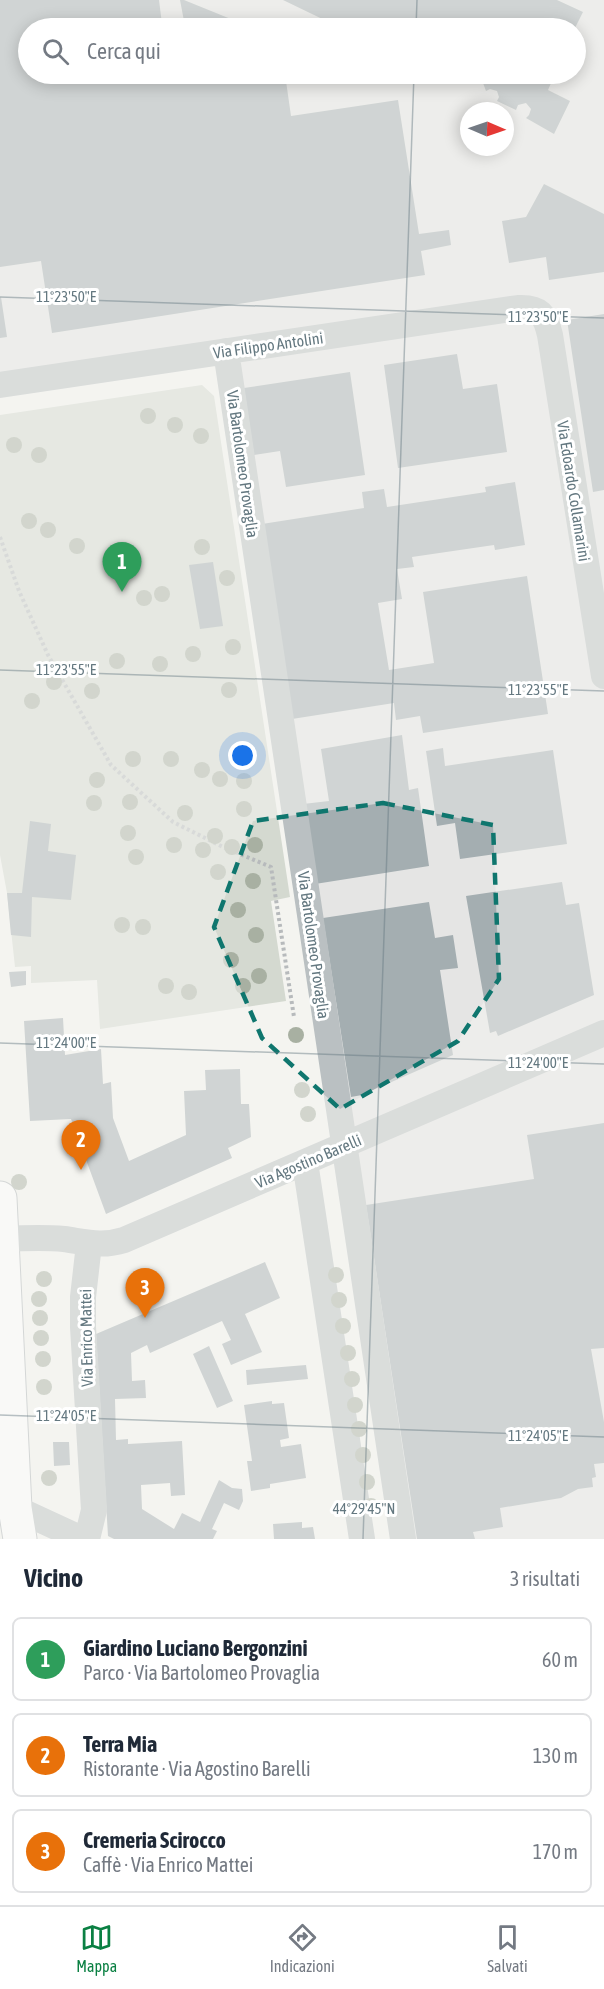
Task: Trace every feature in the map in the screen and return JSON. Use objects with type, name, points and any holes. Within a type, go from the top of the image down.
[{"type":"main road","points":[[0,1198],[18,1523]]},
{"type":"street","name":"Via Filippo Antolini","points":[[0,385],[518,309],[536,309]]},
{"type":"street","name":"Via Edoardo Collamarini","points":[[536,309],[547,322],[550,335],[604,676]]},
{"type":"street","name":"Via Bartolomeo Provaglia","points":[[226,351],[402,1539]]},
{"type":"street","name":"Via Agostino Barelli","points":[[3,1239],[42,1238],[90,1244],[111,1244],[124,1240],[604,1033]]},
{"type":"street","points":[[305,1162],[362,1539]]},
{"type":"street","name":"Via Enrico Mattei","points":[[87,1539],[94,1510],[83,1327],[83,1297],[90,1244]]},
{"type":"street","points":[[18,1523],[82,1539]]},
{"type":"path","points":[[0,537],[19,591],[48,655],[111,765],[173,822],[223,847],[272,867],[294,1017]]},
{"type":"highlighted area","points":[[383,803],[493,825],[499,979],[458,1041],[340,1109],[262,1038],[214,927],[253,821]]},
{"type":"shaded area","points":[[0,0],[604,0],[604,1539],[395,1539],[221,353],[0,388]]},
{"type":"shaded area","points":[[202,385],[214,396],[290,897],[271,901],[286,1001],[100,1029],[97,980],[31,983],[31,966],[15,967],[7,893],[0,855],[0,415]]},
{"type":"building","points":[[0,0],[159,0],[161,18],[18,18],[18,84],[286,84],[291,116],[398,100],[419,234],[449,230],[451,245],[421,251],[425,275],[52,333],[41,261],[0,267]]},
{"type":"building","points":[[180,0],[228,18],[183,18]]},
{"type":"building","points":[[283,0],[557,0],[583,12],[580,18],[320,18]]},
{"type":"building","points":[[483,84],[551,84],[548,90],[570,101],[554,134],[526,118],[531,109],[526,103],[518,105],[516,110],[514,102],[497,101],[499,97],[497,91],[490,89],[486,91]]},
{"type":"building","points":[[544,184],[604,214],[604,272],[549,280],[546,257],[509,263],[502,221],[526,217]]},
{"type":"building","points":[[0,298],[7,337],[0,338]]},
{"type":"building","points":[[604,314],[604,490],[593,492],[567,320]]},
{"type":"building","points":[[457,354],[463,389],[497,384],[507,452],[398,468],[384,365]]},
{"type":"building","points":[[350,372],[365,475],[286,487],[280,451],[254,455],[244,388]]},
{"type":"building","points":[[515,482],[525,545],[495,550],[494,545],[412,557],[414,567],[397,569],[402,599],[378,603],[389,670],[434,663],[423,592],[527,576],[548,714],[423,733],[420,716],[396,720],[394,703],[292,719],[262,524],[364,508],[362,492],[384,489],[387,507],[486,492],[485,487]]},
{"type":"building","points":[[213,562],[223,626],[200,629],[189,565]]},
{"type":"building","points":[[402,735],[409,790],[418,788],[429,866],[315,884],[303,804],[329,801],[321,749]]},
{"type":"building","points":[[443,748],[445,766],[553,750],[567,844],[460,859],[455,823],[437,826],[426,751]]},
{"type":"building","points":[[30,821],[51,824],[48,851],[76,855],[71,900],[32,897],[31,937],[11,935],[7,893],[22,893]]},
{"type":"building","points":[[562,882],[566,905],[579,903],[594,995],[498,1036],[496,1031],[490,1033],[466,896]]},
{"type":"building","points":[[429,902],[435,938],[453,935],[458,968],[440,970],[453,1055],[362,1095],[351,1097],[323,918]]},
{"type":"building","points":[[26,971],[26,985],[11,987],[9,972]]},
{"type":"building","points":[[63,1018],[65,1055],[101,1049],[103,1084],[111,1082],[113,1118],[129,1161],[186,1135],[184,1091],[206,1090],[205,1070],[240,1069],[241,1104],[249,1104],[251,1137],[228,1148],[232,1158],[106,1214],[71,1119],[30,1121],[24,1021]]},
{"type":"building","points":[[604,1123],[604,1348],[591,1349],[604,1422],[604,1463],[594,1464],[596,1477],[592,1478],[593,1487],[578,1489],[561,1498],[500,1508],[503,1527],[473,1532],[475,1539],[417,1539],[366,1205],[534,1179],[527,1135]]},
{"type":"building","points":[[265,1262],[280,1298],[245,1314],[262,1352],[231,1365],[222,1344],[231,1340],[222,1321],[150,1353],[147,1345],[131,1353],[132,1381],[145,1380],[146,1398],[115,1399],[116,1440],[128,1439],[128,1444],[182,1441],[185,1495],[171,1496],[170,1483],[141,1485],[142,1509],[174,1529],[182,1513],[200,1522],[219,1480],[232,1488],[242,1489],[243,1501],[239,1510],[224,1503],[212,1529],[217,1531],[213,1539],[114,1539],[108,1536],[96,1334]]},
{"type":"building","points":[[209,1346],[233,1401],[217,1408],[193,1354]]},
{"type":"building","points":[[306,1365],[308,1379],[247,1385],[246,1370]]},
{"type":"building","points":[[272,1401],[272,1404],[284,1403],[289,1438],[280,1440],[281,1447],[301,1444],[306,1478],[270,1484],[270,1488],[251,1491],[247,1461],[252,1461],[244,1405]]},
{"type":"building","points":[[53,1442],[69,1442],[70,1465],[54,1466]]},
{"type":"building","points":[[302,1522],[302,1528],[313,1527],[315,1539],[274,1539],[273,1524]]},
{"type":"place","name":"Giardino Luciano Bergonzini","points":[[122,592]]},
{"type":"place","name":"Terra Mia","points":[[81,1170]]},
{"type":"place","name":"Cremeria Scirocco","points":[[145,1318]]}]
